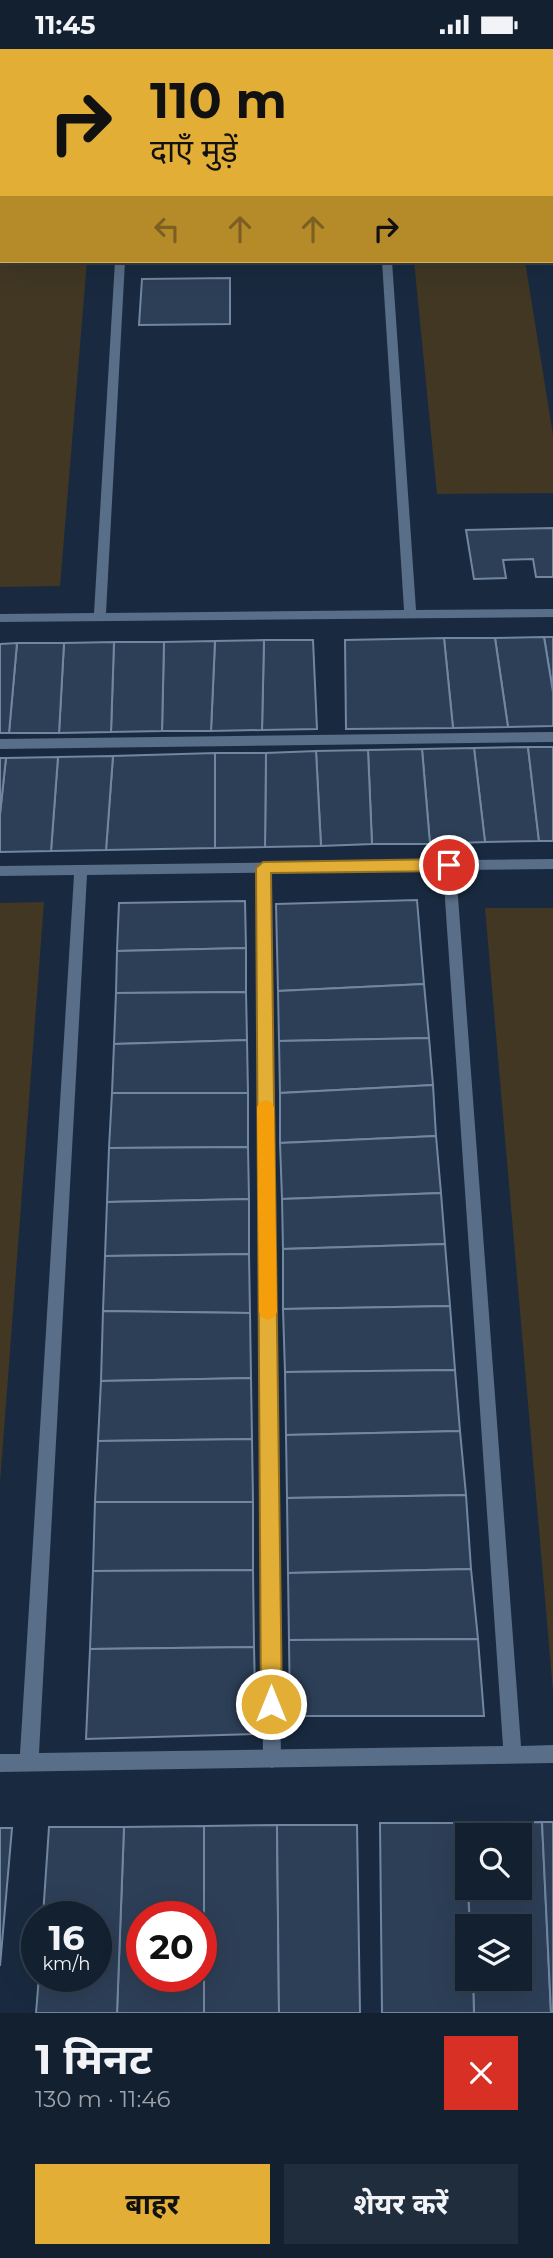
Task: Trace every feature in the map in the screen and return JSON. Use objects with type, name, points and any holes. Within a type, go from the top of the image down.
[{"type":"street","points":[[100,617],[120,263]]},
{"type":"street","points":[[387,263],[410,614]]},
{"type":"street","points":[[0,618],[553,613]]},
{"type":"street","points":[[0,744],[553,737]]},
{"type":"street","points":[[0,871],[553,864]]},
{"type":"street","points":[[449,865],[513,1755]]},
{"type":"street","points":[[263,868],[272,1759]]},
{"type":"street","points":[[29,1762],[81,870]]},
{"type":"street","points":[[0,1763],[553,1754]]},
{"type":"shaded area","points":[[0,263],[87,263],[60,586],[0,587]]},
{"type":"shaded area","points":[[414,263],[525,263],[553,435],[553,493],[437,494]]},
{"type":"shaded area","points":[[44,902],[0,1483],[0,903]]},
{"type":"shaded area","points":[[485,908],[553,908],[553,1691]]},
{"type":"building","points":[[230,278],[230,324],[139,325],[142,279]]},
{"type":"building","points":[[553,528],[553,577],[536,577],[533,559],[503,560],[506,578],[474,579],[466,530]]},
{"type":"building","points":[[544,637],[553,637],[553,692]]},
{"type":"building","points":[[544,637],[553,692],[553,726],[508,727],[495,638]]},
{"type":"building","points":[[444,638],[495,638],[508,727],[453,728]]},
{"type":"building","points":[[444,638],[453,728],[346,729],[345,640]]},
{"type":"building","points":[[264,640],[313,640],[317,729],[262,730]]},
{"type":"building","points":[[264,640],[262,730],[211,731],[215,641]]},
{"type":"building","points":[[215,641],[211,731],[162,731],[164,642]]},
{"type":"building","points":[[114,642],[164,642],[162,731],[111,732]]},
{"type":"building","points":[[114,642],[111,732],[59,733],[64,643]]},
{"type":"building","points":[[17,643],[64,643],[59,733],[9,733]]},
{"type":"building","points":[[17,643],[9,733],[0,733],[0,644]]},
{"type":"building","points":[[528,747],[539,841],[485,842],[474,748]]},
{"type":"building","points":[[528,747],[553,747],[553,841],[539,841]]},
{"type":"building","points":[[474,748],[485,842],[430,844],[422,749]]},
{"type":"building","points":[[422,749],[430,844],[372,844],[368,750]]},
{"type":"building","points":[[368,750],[372,844],[321,846],[316,751]]},
{"type":"building","points":[[316,751],[321,846],[265,847],[266,753]]},
{"type":"building","points":[[215,753],[215,848],[106,850],[113,756]]},
{"type":"building","points":[[215,753],[266,753],[265,847],[215,848]]},
{"type":"building","points":[[113,756],[106,850],[51,851],[58,757]]},
{"type":"building","points":[[58,757],[51,851],[0,852],[0,814],[6,758]]},
{"type":"building","points":[[0,758],[6,758],[0,814]]},
{"type":"building","points":[[417,900],[424,984],[278,991],[276,904]]},
{"type":"building","points":[[245,901],[246,948],[117,951],[119,903]]},
{"type":"building","points":[[246,948],[246,992],[116,993],[117,951]]},
{"type":"building","points":[[424,984],[429,1038],[279,1041],[278,991]]},
{"type":"building","points":[[246,992],[247,1040],[114,1044],[116,993]]},
{"type":"building","points":[[429,1038],[433,1085],[280,1093],[279,1041]]},
{"type":"building","points":[[247,1040],[248,1093],[112,1093],[114,1044]]},
{"type":"building","points":[[433,1085],[436,1136],[280,1143],[280,1093]]},
{"type":"building","points":[[112,1093],[248,1093],[248,1147],[109,1148]]},
{"type":"building","points":[[436,1136],[441,1193],[282,1199],[280,1143]]},
{"type":"building","points":[[248,1147],[249,1199],[107,1202],[109,1148]]},
{"type":"building","points":[[441,1193],[445,1244],[283,1249],[282,1199]]},
{"type":"building","points":[[249,1199],[249,1254],[105,1256],[107,1202]]},
{"type":"building","points":[[445,1244],[450,1306],[283,1309],[283,1249]]},
{"type":"building","points":[[249,1254],[250,1313],[103,1311],[105,1256]]},
{"type":"building","points":[[450,1306],[455,1370],[285,1372],[283,1309]]},
{"type":"building","points":[[103,1311],[250,1313],[251,1378],[101,1381]]},
{"type":"building","points":[[455,1370],[460,1431],[286,1435],[285,1372]]},
{"type":"building","points":[[251,1378],[252,1439],[98,1441],[101,1381]]},
{"type":"building","points":[[460,1431],[466,1495],[287,1498],[286,1435]]},
{"type":"building","points":[[252,1439],[253,1502],[95,1502],[98,1441]]},
{"type":"building","points":[[466,1495],[471,1569],[288,1573],[287,1498]]},
{"type":"building","points":[[95,1502],[253,1502],[253,1570],[93,1571]]},
{"type":"building","points":[[471,1569],[478,1639],[289,1640],[288,1573]]},
{"type":"building","points":[[253,1570],[254,1647],[90,1649],[93,1571]]},
{"type":"building","points":[[478,1639],[484,1716],[290,1716],[289,1640]]},
{"type":"building","points":[[254,1647],[256,1734],[86,1739],[90,1649]]},
{"type":"building","points":[[542,1822],[551,2013],[474,2013],[473,1991],[532,1991],[532,1914],[469,1914],[469,1900],[532,1900],[532,1823],[464,1823]]},
{"type":"building","points":[[542,1822],[553,1822],[553,2013],[551,2013]]},
{"type":"building","points":[[380,1823],[455,1823],[455,1900],[468,1900],[469,1914],[455,1914],[455,1991],[473,1991],[474,2013],[382,2013]]},
{"type":"building","points":[[277,1825],[279,2013],[204,2013],[204,1992],[217,1992],[217,1901],[204,1901],[204,1826]]},
{"type":"building","points":[[277,1825],[357,1825],[360,2013],[279,2013]]},
{"type":"building","points":[[204,1826],[204,1901],[126,1901],[126,1992],[204,1992],[204,2013],[117,2013],[124,1827]]},
{"type":"building","points":[[49,1827],[124,1827],[117,2013],[36,2013],[38,1992],[112,1992],[112,1901],[44,1901]]},
{"type":"building","points":[[0,1828],[12,1828],[0,1966]]},
{"type":"slow traffic","points":[[266,1107],[268,1312]]},
{"type":"route","points":[[271,1704],[263,868],[449,865]]}]
